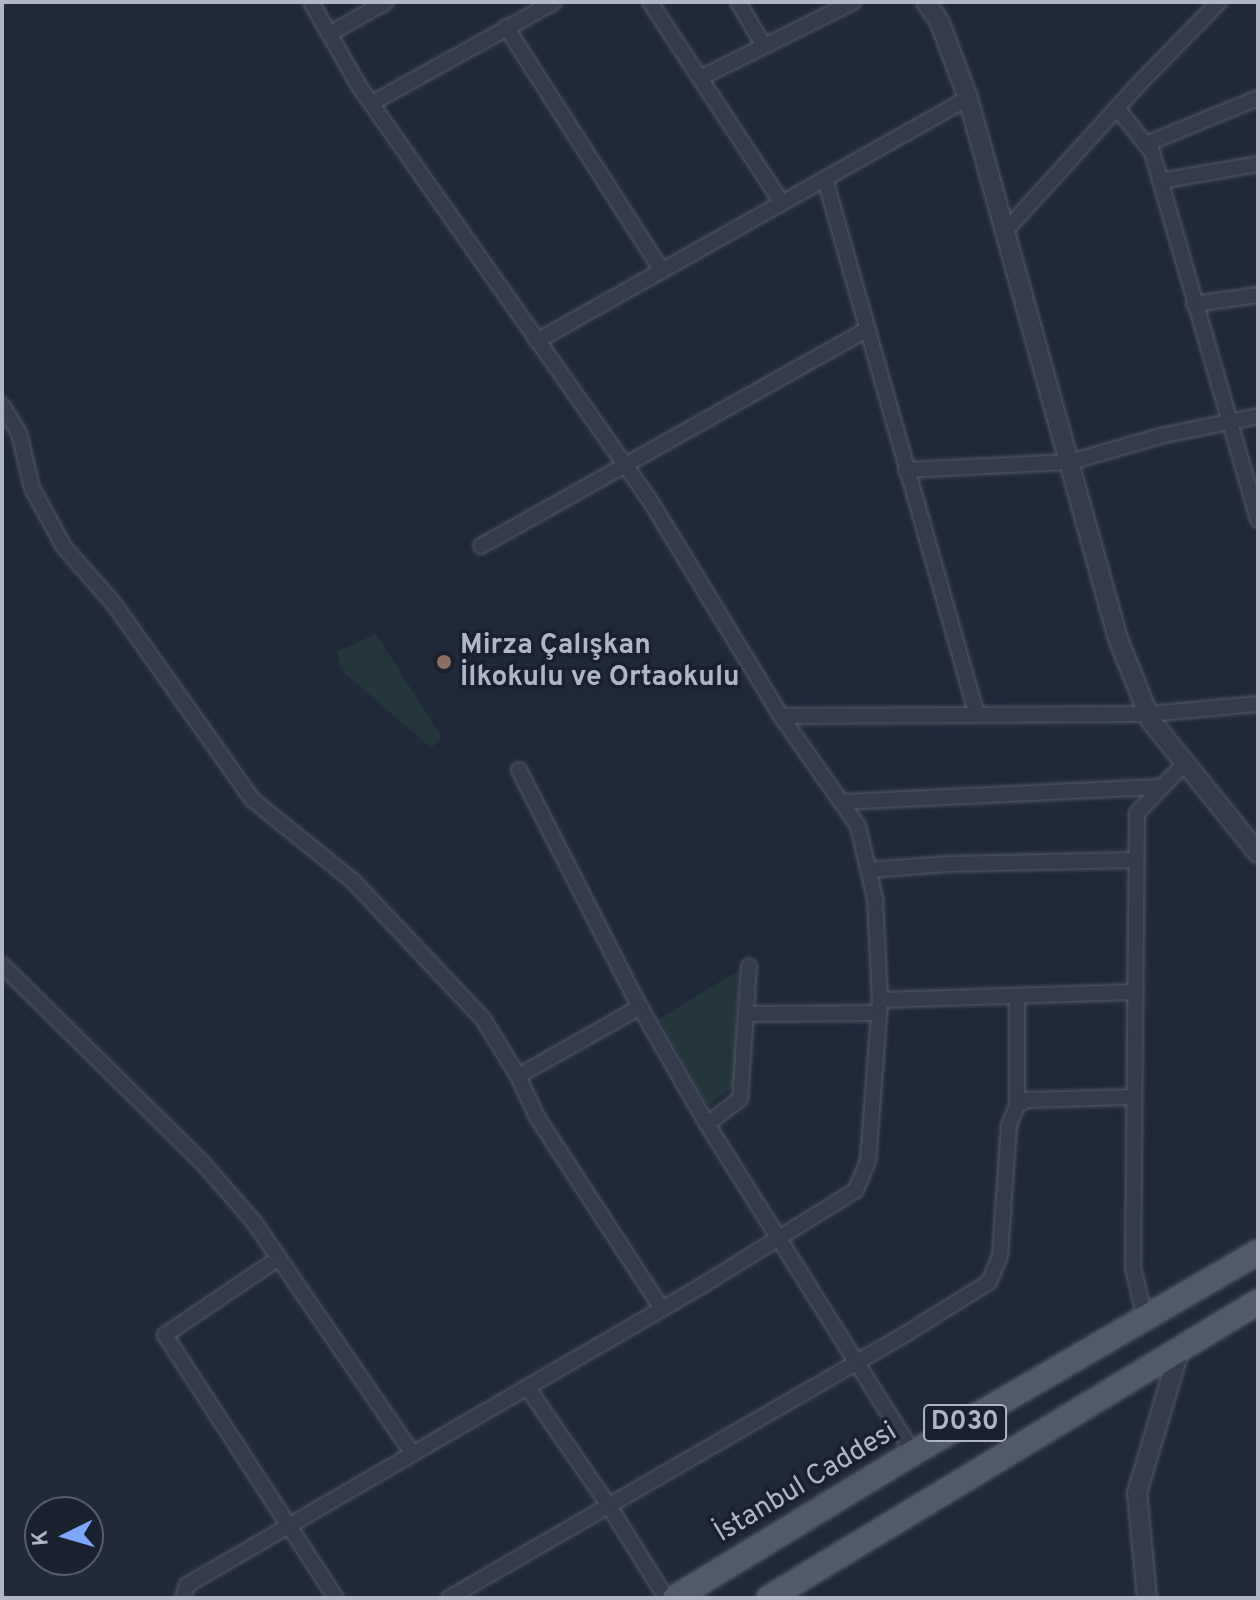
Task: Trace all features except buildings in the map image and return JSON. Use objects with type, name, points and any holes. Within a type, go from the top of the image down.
[{"type":"main road","name":"İstanbul Caddesi","points":[[675,1598],[913,1453],[1258,1252]]},
{"type":"main road","name":"D030","points":[[774,1597],[1258,1302]]},
{"type":"street","points":[[183,1598],[187,1585],[662,1309],[856,1190],[868,1161],[880,1006],[875,899],[858,826],[781,716],[624,464],[372,103],[311,2]]},
{"type":"street","points":[[329,34],[386,2]]},
{"type":"street","points":[[372,103],[554,2]]},
{"type":"street","points":[[650,2],[782,203]]},
{"type":"street","points":[[738,2],[764,46]]},
{"type":"street","points":[[700,78],[853,2]]},
{"type":"street","points":[[926,2],[940,23],[968,98],[1007,229],[1118,639],[1148,714],[1258,853]]},
{"type":"street","points":[[1007,229],[1219,2]]},
{"type":"street","points":[[506,27],[662,271]]},
{"type":"street","points":[[537,341],[968,98]]},
{"type":"street","points":[[1146,144],[1258,98]]},
{"type":"street","points":[[1117,108],[1152,152],[1227,422],[1258,520]]},
{"type":"street","points":[[1160,181],[1258,164]]},
{"type":"street","points":[[825,179],[977,715]]},
{"type":"street","points":[[1194,304],[1258,295]]},
{"type":"street","points":[[481,546],[868,329]]},
{"type":"street","points":[[2,405],[19,433],[32,488],[64,547],[114,604],[184,699],[233,777],[253,800],[353,881],[483,1019],[518,1076],[537,1117],[662,1309]]},
{"type":"street","points":[[906,470],[1070,462],[1160,436],[1258,416]]},
{"type":"street","points":[[781,716],[1148,714],[1258,704]]},
{"type":"street","points":[[1145,1318],[1133,1268],[1137,813],[1185,763]]},
{"type":"street","points":[[519,770],[640,1007],[707,1124],[913,1453]]},
{"type":"street","points":[[842,802],[1162,787]]},
{"type":"street","points":[[868,870],[948,864],[1136,860]]},
{"type":"street","points":[[2,965],[202,1162],[254,1222],[413,1454]]},
{"type":"street","points":[[707,1124],[740,1099],[749,966]]},
{"type":"street","points":[[746,1014],[1017,996],[1135,992]]},
{"type":"street","points":[[449,1598],[916,1328],[989,1282],[996,1272],[1009,1125],[1017,1106],[1017,996]]},
{"type":"street","points":[[518,1076],[640,1007]]},
{"type":"street","points":[[1017,1106],[1026,1100],[1134,1097]]},
{"type":"street","points":[[279,1258],[165,1335],[336,1598]]},
{"type":"street","points":[[1147,1598],[1137,1493],[1180,1348]]},
{"type":"street","points":[[527,1387],[609,1506],[666,1598]]},
{"type":"green space","points":[[376,634],[442,737],[431,748],[340,669],[338,651]]},
{"type":"green space","points":[[739,970],[734,1086],[708,1106],[659,1019]]},
{"type":"place","name":"Mirza Çalışkan İlkokulu ve Ortaokulu","points":[[444,662]]}]
